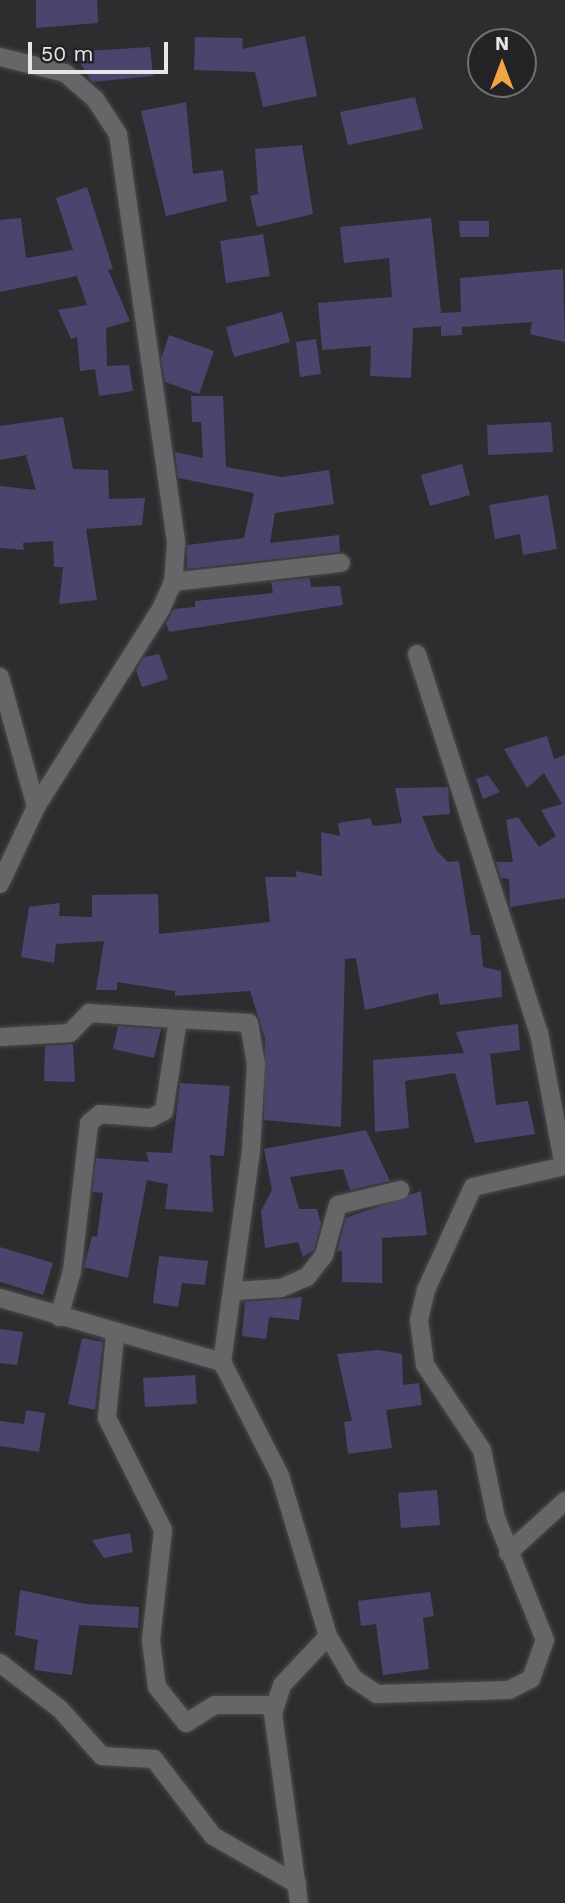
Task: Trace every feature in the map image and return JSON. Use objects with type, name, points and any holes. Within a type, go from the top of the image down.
[{"type":"street","points":[[0,57],[65,73],[95,99],[118,134],[176,543],[173,582],[140,648],[36,807],[0,884]]},
{"type":"street","points":[[173,582],[341,563]]},
{"type":"street","points":[[0,1037],[70,1033],[89,1013],[249,1023],[253,1032],[251,1151],[236,1292],[222,1362],[280,1476],[328,1636],[353,1678],[377,1694],[509,1690],[531,1679],[545,1640],[508,1553],[482,1450],[425,1365],[419,1320],[426,1290],[473,1187],[565,1166],[559,1100],[417,654]]},
{"type":"street","points":[[0,677],[36,807]]},
{"type":"street","points":[[59,1317],[72,1271],[89,1123],[100,1114],[151,1118],[164,1111],[178,1020]]},
{"type":"street","points":[[236,1292],[281,1288],[307,1277],[324,1255],[338,1205],[400,1190]]},
{"type":"street","points":[[0,1298],[115,1336],[222,1362]]},
{"type":"street","points":[[115,1336],[107,1418],[163,1530],[152,1621],[157,1686],[186,1723],[215,1705],[276,1704]]},
{"type":"street","points":[[508,1553],[565,1501]]},
{"type":"street","points":[[299,1903],[273,1737],[276,1704],[301,1659],[328,1636]]},
{"type":"street","points":[[0,1663],[60,1709],[102,1756],[154,1759],[213,1836],[297,1884]]},
{"type":"building","points":[[36,0],[97,0],[98,23],[36,28]]},
{"type":"building","points":[[305,36],[317,96],[263,107],[255,72],[194,70],[195,37],[243,38],[242,49]]},
{"type":"building","points":[[150,47],[153,76],[92,82],[73,52]]},
{"type":"building","points":[[415,97],[423,129],[348,145],[340,112]]},
{"type":"building","points":[[186,102],[193,174],[223,170],[227,201],[166,216],[141,111]]},
{"type":"building","points":[[302,145],[313,214],[257,227],[250,196],[258,194],[255,149]]},
{"type":"building","points":[[87,187],[113,269],[108,270],[130,321],[106,328],[107,366],[129,365],[133,391],[99,396],[95,369],[80,371],[77,337],[71,339],[58,310],[87,305],[77,276],[0,292],[0,220],[21,218],[26,258],[73,250],[56,198]]},
{"type":"building","points":[[431,218],[441,313],[461,312],[460,278],[563,269],[565,342],[530,334],[532,322],[462,327],[462,335],[441,336],[441,326],[413,328],[411,378],[370,376],[371,346],[322,350],[318,303],[392,297],[389,258],[344,263],[340,227]]},
{"type":"building","points":[[459,221],[489,221],[489,237],[460,237]]},
{"type":"building","points":[[263,234],[270,276],[226,283],[220,241]]},
{"type":"building","points":[[282,312],[290,342],[234,357],[226,327]]},
{"type":"building","points":[[169,335],[214,351],[199,394],[165,382],[161,359]]},
{"type":"building","points":[[316,339],[321,374],[300,377],[296,342]]},
{"type":"building","points":[[191,396],[223,396],[226,467],[282,477],[329,470],[334,504],[275,513],[270,543],[339,535],[340,552],[187,569],[187,545],[244,538],[254,493],[178,478],[175,452],[203,458],[201,422],[192,422]]},
{"type":"building","points":[[63,417],[73,469],[108,470],[109,499],[145,498],[142,525],[86,529],[97,600],[59,604],[63,567],[54,567],[53,541],[23,543],[24,550],[0,548],[0,486],[36,490],[26,455],[0,460],[0,426]]},
{"type":"building","points":[[551,422],[553,452],[488,455],[487,425]]},
{"type":"building","points":[[462,464],[470,495],[430,506],[421,475]]},
{"type":"building","points":[[548,495],[557,549],[523,555],[520,534],[495,539],[489,505]]},
{"type":"building","points":[[310,578],[311,587],[340,586],[343,605],[169,632],[166,623],[174,609],[195,607],[195,601],[273,593],[271,582]]},
{"type":"building","points":[[159,654],[168,679],[142,687],[136,670],[144,657]]},
{"type":"building","points":[[547,736],[554,759],[565,755],[565,898],[510,907],[509,879],[501,878],[496,862],[513,862],[506,820],[518,817],[539,847],[556,836],[541,810],[562,804],[544,773],[527,788],[504,749]]},
{"type":"building","points":[[488,775],[500,792],[483,799],[476,779]]},
{"type":"building","points":[[448,787],[450,814],[422,816],[436,850],[448,862],[459,861],[471,935],[480,935],[483,967],[501,971],[502,997],[440,1005],[438,993],[365,1010],[356,958],[345,959],[341,1127],[264,1120],[265,1038],[250,991],[175,996],[175,991],[117,982],[117,990],[96,990],[104,941],[56,944],[54,963],[21,957],[29,907],[60,903],[59,916],[92,917],[92,895],[158,894],[159,934],[270,922],[265,877],[297,877],[295,871],[322,876],[321,832],[340,836],[338,823],[370,818],[373,826],[402,823],[395,788]]},
{"type":"building","points":[[518,1024],[520,1050],[490,1054],[496,1105],[528,1101],[535,1134],[475,1143],[455,1073],[405,1081],[409,1128],[375,1132],[373,1060],[464,1053],[456,1032]]},
{"type":"building","points":[[118,1026],[161,1029],[154,1058],[113,1049]]},
{"type":"building","points":[[73,1044],[75,1082],[44,1081],[45,1046]]},
{"type":"building","points":[[180,1083],[230,1086],[224,1156],[210,1155],[213,1212],[165,1209],[168,1184],[147,1180],[128,1278],[84,1267],[92,1236],[97,1237],[103,1193],[92,1192],[96,1158],[149,1162],[146,1152],[172,1153]]},
{"type":"building","points":[[366,1130],[390,1181],[350,1190],[343,1169],[290,1177],[299,1209],[317,1209],[321,1224],[314,1250],[303,1257],[298,1242],[265,1248],[261,1211],[272,1190],[264,1149]]},
{"type":"building","points":[[421,1191],[427,1235],[382,1238],[382,1283],[342,1282],[342,1251],[337,1252],[346,1218]]},
{"type":"building","points":[[0,1247],[53,1263],[43,1295],[0,1282]]},
{"type":"building","points":[[159,1256],[208,1261],[205,1285],[182,1283],[178,1307],[153,1303]]},
{"type":"building","points":[[302,1297],[299,1320],[269,1317],[266,1339],[242,1336],[245,1302]]},
{"type":"building","points":[[0,1329],[23,1332],[17,1365],[0,1363]]},
{"type":"building","points":[[82,1338],[103,1342],[95,1410],[68,1404]]},
{"type":"building","points":[[379,1350],[402,1354],[403,1385],[419,1383],[422,1405],[386,1410],[392,1448],[348,1454],[344,1422],[352,1421],[337,1354]]},
{"type":"building","points":[[195,1375],[197,1404],[145,1407],[143,1378]]},
{"type":"building","points":[[26,1410],[45,1413],[39,1452],[0,1446],[0,1421],[24,1424]]},
{"type":"building","points":[[437,1490],[440,1525],[401,1528],[398,1493]]},
{"type":"building","points":[[130,1533],[133,1552],[104,1558],[92,1540]]},
{"type":"building","points":[[20,1590],[86,1604],[139,1607],[138,1628],[79,1625],[72,1675],[34,1670],[38,1640],[15,1635]]},
{"type":"building","points":[[430,1592],[434,1616],[423,1618],[429,1669],[383,1675],[376,1624],[361,1626],[358,1601]]}]
